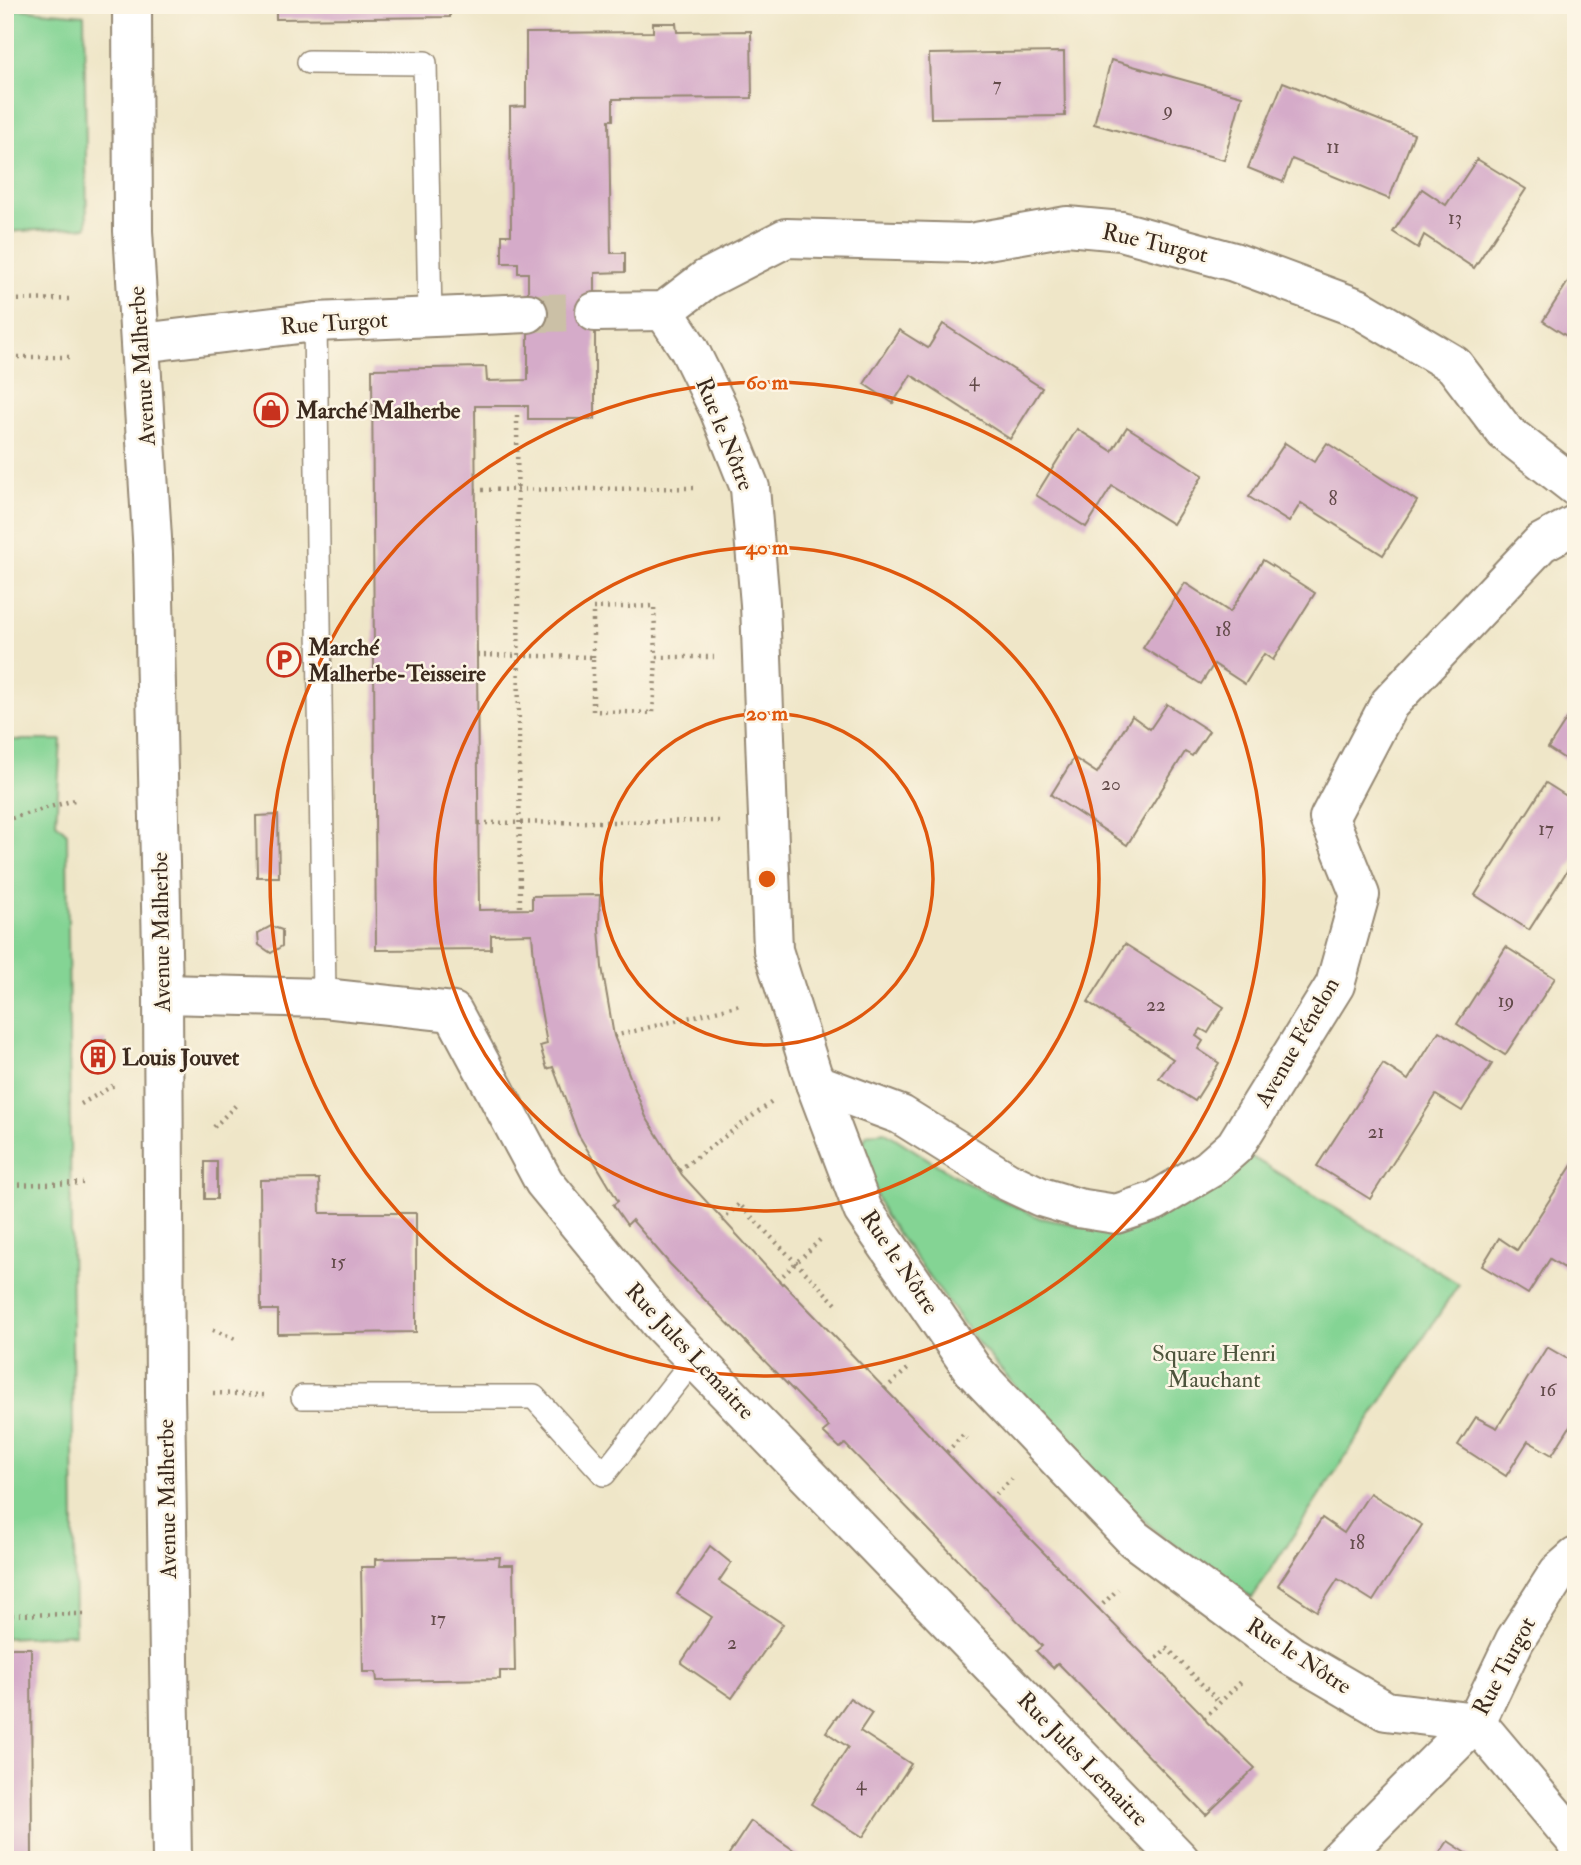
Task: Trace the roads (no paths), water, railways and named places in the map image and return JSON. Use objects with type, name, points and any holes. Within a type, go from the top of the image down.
[{"type":"street","name":"Avenue Malherbe","points":[[132,5],[133,231],[153,554],[163,994],[165,1391],[172,1860]]},
{"type":"street","name":"Rue Turgot","points":[[664,310],[706,279],[786,238],[970,243],[1067,226],[1121,231],[1234,262],[1358,307],[1454,365],[1505,432],[1576,487]]},
{"type":"street","points":[[595,312],[664,310]]},
{"type":"street","name":"Rue le Nôtre","points":[[664,310],[689,349],[719,410],[750,488],[760,604],[773,950],[815,1083],[863,1210],[973,1370],[1134,1539],[1292,1656],[1386,1711],[1476,1722]]},
{"type":"street","name":"Rue Turgot","points":[[141,343],[315,322],[528,313]]},
{"type":"street","name":"Avenue Fénelon","points":[[815,1083],[901,1115],[1007,1181],[1041,1197],[1078,1208],[1116,1214],[1155,1201],[1209,1170],[1235,1146],[1335,985],[1360,895],[1329,818],[1389,704],[1541,543],[1576,524]]},
{"type":"street","name":"Rue Jules Lemaitre","points":[[163,994],[324,998],[453,1012],[544,1182],[660,1323],[1180,1860]]},
{"type":"street","name":"Rue Turgot","points":[[1338,1860],[1476,1722],[1514,1640],[1558,1573],[1576,1557]]},
{"type":"street","points":[[1476,1722],[1576,1841]]},
{"type":"lane","points":[[309,62],[425,63],[430,317]]},
{"type":"lane","points":[[315,322],[324,998]]},
{"type":"lane","points":[[303,1397],[534,1397],[604,1474],[695,1358]]},
{"type":"tunnel","points":[[528,313],[595,312]]},
{"type":"place","name":"Marché Malherbe","points":[[271,410]]},
{"type":"place","name":"Marché Malherbe-Teisseire","points":[[284,660]]},
{"type":"place","name":"Louis Jouvet","points":[[98,1057]]},
{"type":"park label","name":"Square Henri Mauchant","points":[[1214,1366]]}]
